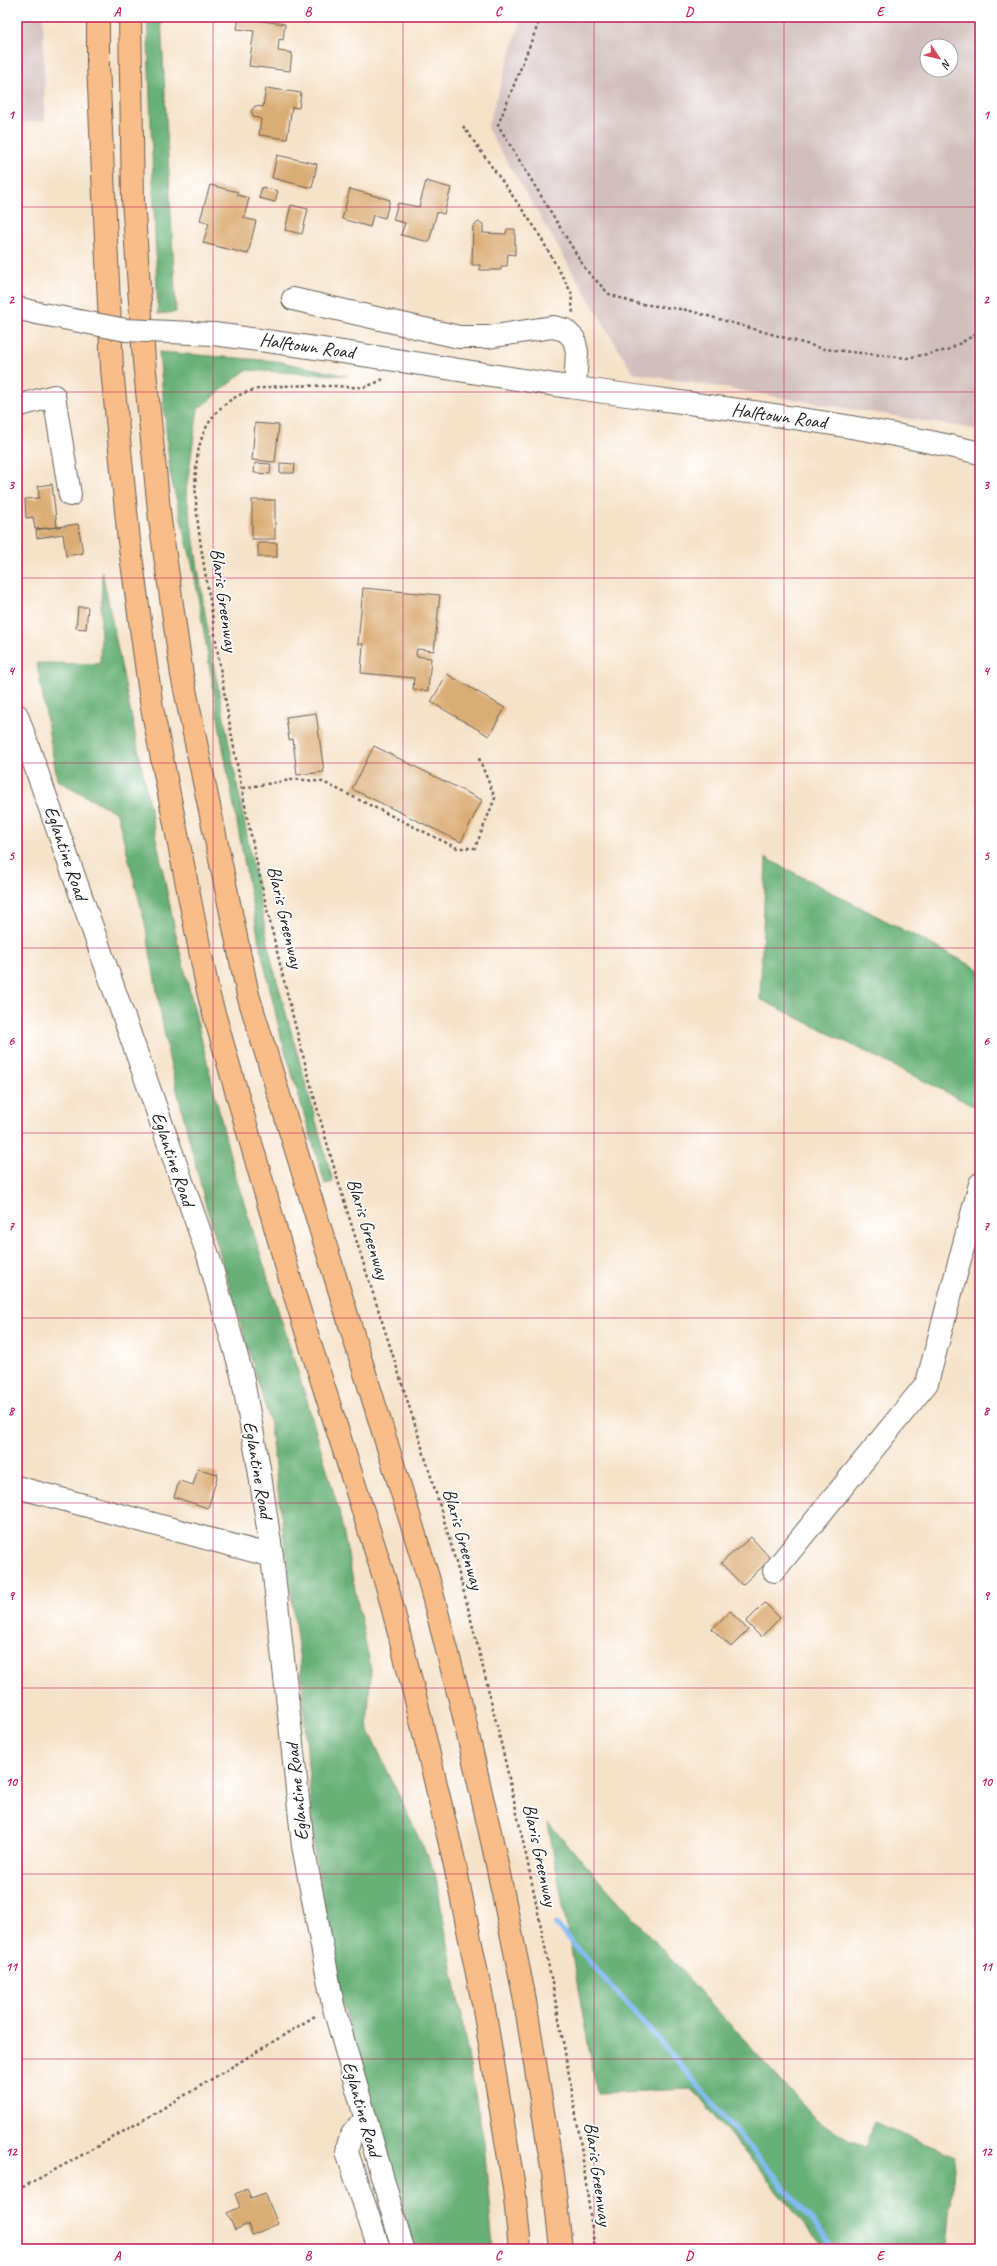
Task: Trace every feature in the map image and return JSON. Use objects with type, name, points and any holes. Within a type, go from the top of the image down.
[{"type":"highway","points":[[98,17],[98,73],[112,370],[129,541],[152,708],[209,996],[294,1293],[388,1590],[418,1708],[454,1861],[483,2003],[514,2188],[520,2249]]},
{"type":"highway","points":[[130,17],[133,199],[144,361],[160,520],[182,675],[248,995],[426,1570],[462,1704],[524,1995],[553,2174],[561,2249]]},
{"type":"street","name":"Halftown Road","points":[[293,299],[459,337],[488,337],[553,327],[565,330],[574,339]]},
{"type":"street","name":"Halftown Road","points":[[27,310],[126,330],[213,334],[401,360],[575,388],[826,422],[980,453]]},
{"type":"street","points":[[574,339],[577,352],[575,388]]},
{"type":"street","points":[[17,406],[54,396],[70,495]]},
{"type":"street","name":"Eglantine Road","points":[[17,715],[208,1255],[242,1375],[259,1468],[272,1556],[303,1846],[333,2005],[403,2249]]},
{"type":"street","points":[[774,1571],[927,1383],[980,1184]]},
{"type":"street","points":[[17,1487],[272,1556]]},
{"type":"street","points":[[366,2121],[352,2131],[349,2138],[347,2152],[379,2249]]},
{"type":"path","points":[[541,17],[498,125],[586,270],[609,294],[634,303],[687,310],[824,349],[907,358],[948,350],[980,332]]},
{"type":"path","points":[[464,126],[536,229],[571,292],[574,339]]},
{"type":"path","name":"Blaris Greenway","points":[[401,360],[382,380],[364,387],[273,386],[250,390],[231,400],[214,414],[204,433],[196,456],[195,495],[222,685],[276,943],[318,1111],[369,1284],[440,1509],[466,1602],[508,1769],[544,1944],[577,2118],[595,2249]]},
{"type":"path","points":[[243,788],[296,779],[323,782],[457,848],[474,848],[495,798],[478,756]]},
{"type":"path","points":[[17,2190],[79,2158],[173,2103],[333,2005]]},
{"type":"shaded area","points":[[17,17],[43,17],[45,121],[17,123]]},
{"type":"shaded area","points":[[522,17],[980,17],[980,430],[633,373],[487,128]]},
{"type":"green space","points":[[147,17],[161,17],[176,312],[158,314]]},
{"type":"green space","points":[[159,352],[276,361],[348,376],[246,370],[198,409],[186,491],[212,657],[272,963],[333,1182],[325,1184],[281,1037],[259,941],[222,742],[194,572],[170,473]]},
{"type":"green space","points":[[102,571],[175,931],[233,1168],[307,1401],[339,1511],[371,1669],[367,1727],[435,1873],[484,2143],[493,2249],[409,2249],[341,1995],[314,1851],[302,1678],[269,1419],[206,1206],[168,1054],[145,923],[117,813],[57,780],[37,663],[100,664]]},
{"type":"green space","points":[[766,858],[980,970],[980,1109],[760,999]]},
{"type":"green space","points":[[548,1823],[817,2121],[866,2148],[874,2122],[955,2156],[947,2249],[831,2249],[821,2244],[692,2089],[597,2093]]},
{"type":"building","points":[[239,18],[285,24],[283,40],[279,39],[278,51],[292,53],[290,71],[249,66],[254,31],[237,29]]},
{"type":"building","points":[[266,88],[301,93],[299,108],[292,107],[287,139],[259,135],[261,119],[254,117],[251,111],[255,106],[263,107]]},
{"type":"building","points":[[277,155],[317,164],[312,188],[272,178]]},
{"type":"building","points":[[426,181],[451,188],[444,214],[437,212],[429,242],[401,235],[405,223],[393,220],[398,203],[419,207]]},
{"type":"building","points":[[210,185],[238,192],[237,195],[249,198],[244,218],[256,221],[248,254],[203,243],[209,223],[200,220]]},
{"type":"building","points":[[262,187],[278,191],[275,202],[259,198]]},
{"type":"building","points":[[350,189],[390,200],[385,218],[373,215],[370,227],[342,219]]},
{"type":"building","points":[[291,205],[308,209],[302,234],[285,230]]},
{"type":"building","points":[[479,222],[483,224],[483,233],[506,234],[507,229],[515,229],[515,255],[508,254],[507,266],[501,266],[501,270],[480,270],[480,265],[472,265],[473,226]]},
{"type":"building","points":[[255,423],[279,425],[275,462],[252,460]]},
{"type":"building","points":[[255,463],[271,464],[270,474],[254,473]]},
{"type":"building","points":[[280,463],[295,464],[294,473],[280,473]]},
{"type":"building","points":[[52,484],[57,527],[35,529],[33,517],[26,518],[25,499],[39,498],[38,486]]},
{"type":"building","points":[[252,500],[275,500],[275,539],[252,539]]},
{"type":"building","points":[[78,524],[83,553],[66,556],[63,534],[37,538],[36,530]]},
{"type":"building","points":[[258,543],[277,543],[277,557],[258,557]]},
{"type":"building","points":[[363,588],[440,595],[434,651],[417,649],[416,656],[431,658],[428,691],[413,689],[414,678],[361,673],[363,644],[358,644]]},
{"type":"building","points":[[78,607],[88,607],[86,629],[76,628]]},
{"type":"building","points":[[447,674],[505,708],[489,736],[431,702]]},
{"type":"building","points":[[316,713],[324,772],[297,775],[293,739],[289,740],[286,717]]},
{"type":"building","points":[[374,746],[482,800],[461,842],[352,789]]},
{"type":"building","points":[[198,1469],[218,1474],[208,1508],[174,1497],[179,1481],[193,1485]]},
{"type":"building","points":[[751,1537],[771,1559],[742,1585],[721,1563]]},
{"type":"building","points":[[765,1603],[780,1618],[761,1637],[746,1622]]},
{"type":"building","points":[[730,1611],[748,1630],[731,1647],[712,1629]]},
{"type":"building","points":[[247,2189],[251,2198],[265,2193],[278,2224],[252,2235],[248,2224],[235,2230],[227,2213],[240,2207],[235,2194]]},
{"type":"waterway","points":[[556,1924],[673,2056],[827,2239],[832,2249]]}]
